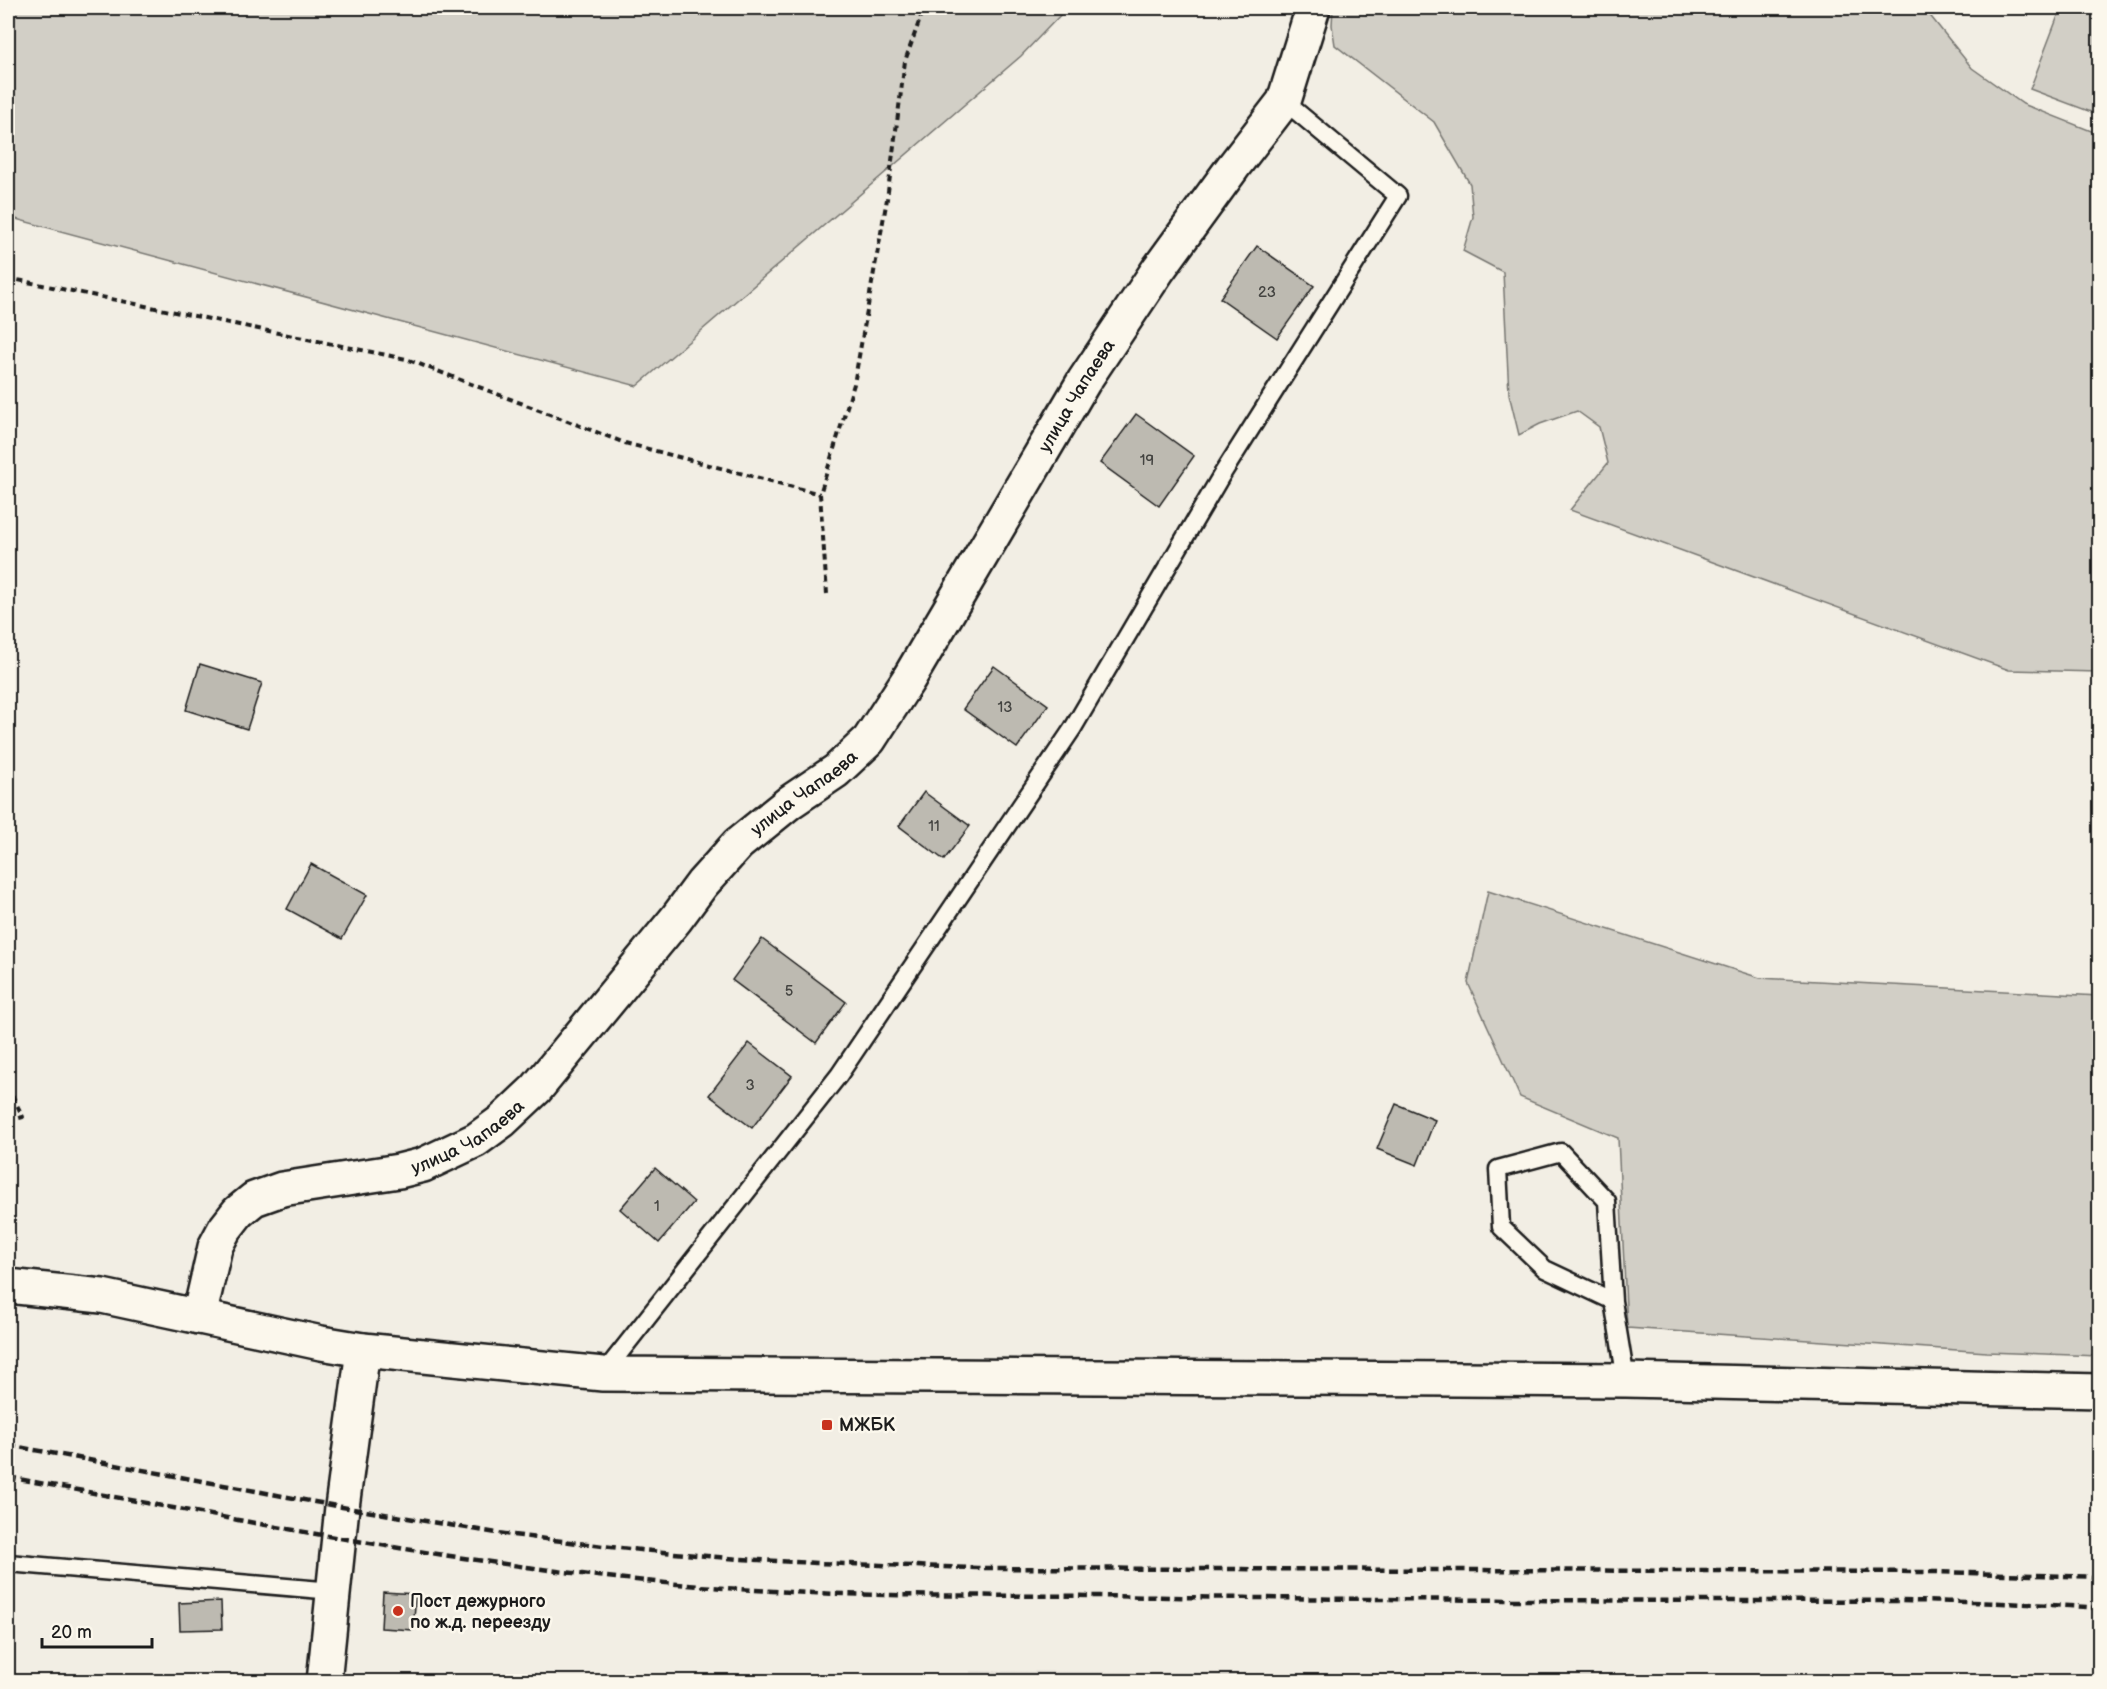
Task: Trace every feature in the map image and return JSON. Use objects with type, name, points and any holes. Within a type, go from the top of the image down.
[{"type":"street","points":[[1284,101],[1313,8]]},
{"type":"street","name":"улица Чапаева","points":[[199,1317],[215,1247],[224,1230],[238,1212],[254,1199],[282,1189],[399,1171],[423,1165],[476,1140],[502,1121],[536,1089],[676,919],[702,884],[738,844],[790,802],[836,771],[869,740],[908,680],[1084,381],[1158,270],[1284,101]]},
{"type":"street","points":[[8,1286],[102,1296],[363,1350],[603,1374],[1626,1380],[2100,1391]]},
{"type":"street","points":[[324,1682],[363,1350]]},
{"type":"lane","points":[[603,1374],[839,1075],[1073,728],[1221,476],[1398,196],[1284,101]]},
{"type":"lane","points":[[1613,1301],[1545,1269],[1501,1227],[1498,1169],[1561,1152],[1607,1201],[1613,1301],[1626,1380]]},
{"type":"lane","points":[[8,1563],[333,1591]]},
{"type":"path","points":[[827,594],[819,494],[854,384],[887,199],[905,61],[924,8]]},
{"type":"path","points":[[8,278],[406,359],[625,443],[819,494]]},
{"type":"path","points":[[8,1087],[23,1117],[8,1121]]},
{"type":"shaded area","points":[[8,8],[1067,8],[1021,56],[637,386],[16,219],[8,223]]},
{"type":"shaded area","points":[[1333,8],[1924,8],[1972,68],[2023,104],[2099,134],[2099,672],[2009,670],[1570,510],[1608,463],[1599,427],[1577,411],[1540,424],[1519,435],[1509,394],[1503,272],[1463,251],[1473,217],[1470,184],[1434,122],[1335,45],[1332,25]]},
{"type":"shaded area","points":[[2061,8],[2099,8],[2099,115],[2030,89]]},
{"type":"shaded area","points":[[1488,891],[1760,978],[2099,996],[2099,1356],[1987,1352],[1627,1328],[1618,1138],[1520,1097],[1468,983]]},
{"type":"shaded area","points":[[970,1671],[2099,1678],[2100,1681],[970,1682]]},
{"type":"building","points":[[1257,246],[1314,286],[1277,338],[1220,298]]},
{"type":"building","points":[[1136,414],[1194,456],[1159,506],[1100,463]]},
{"type":"building","points":[[200,664],[262,683],[247,729],[186,710]]},
{"type":"building","points":[[994,666],[1048,705],[1017,748],[963,709]]},
{"type":"building","points":[[924,792],[970,826],[944,860],[899,826]]},
{"type":"building","points":[[311,864],[367,895],[342,939],[287,909]]},
{"type":"building","points":[[762,939],[846,1002],[816,1043],[732,980]]},
{"type":"building","points":[[749,1043],[792,1076],[752,1128],[709,1095]]},
{"type":"building","points":[[1396,1104],[1435,1120],[1417,1165],[1377,1149]]},
{"type":"building","points":[[655,1168],[694,1202],[659,1243],[620,1209]]},
{"type":"building","name":"Пост дежурного по ж.д. переезду","points":[[383,1592],[416,1594],[413,1630],[381,1628]]},
{"type":"building","points":[[221,1601],[222,1629],[180,1630],[179,1603]]},
{"type":"railway","points":[[8,1445],[342,1507],[497,1533],[619,1548],[740,1559],[977,1568],[1937,1572],[2100,1577]]},
{"type":"railway","points":[[8,1477],[300,1531],[495,1563],[691,1585],[790,1592],[1486,1600],[1910,1601],[2100,1608]]},
{"type":"place","name":"МЖБК","points":[[827,1425]]},
{"type":"place","name":"Пост дежурного по ж.д. переезду","points":[[398,1611]]}]
